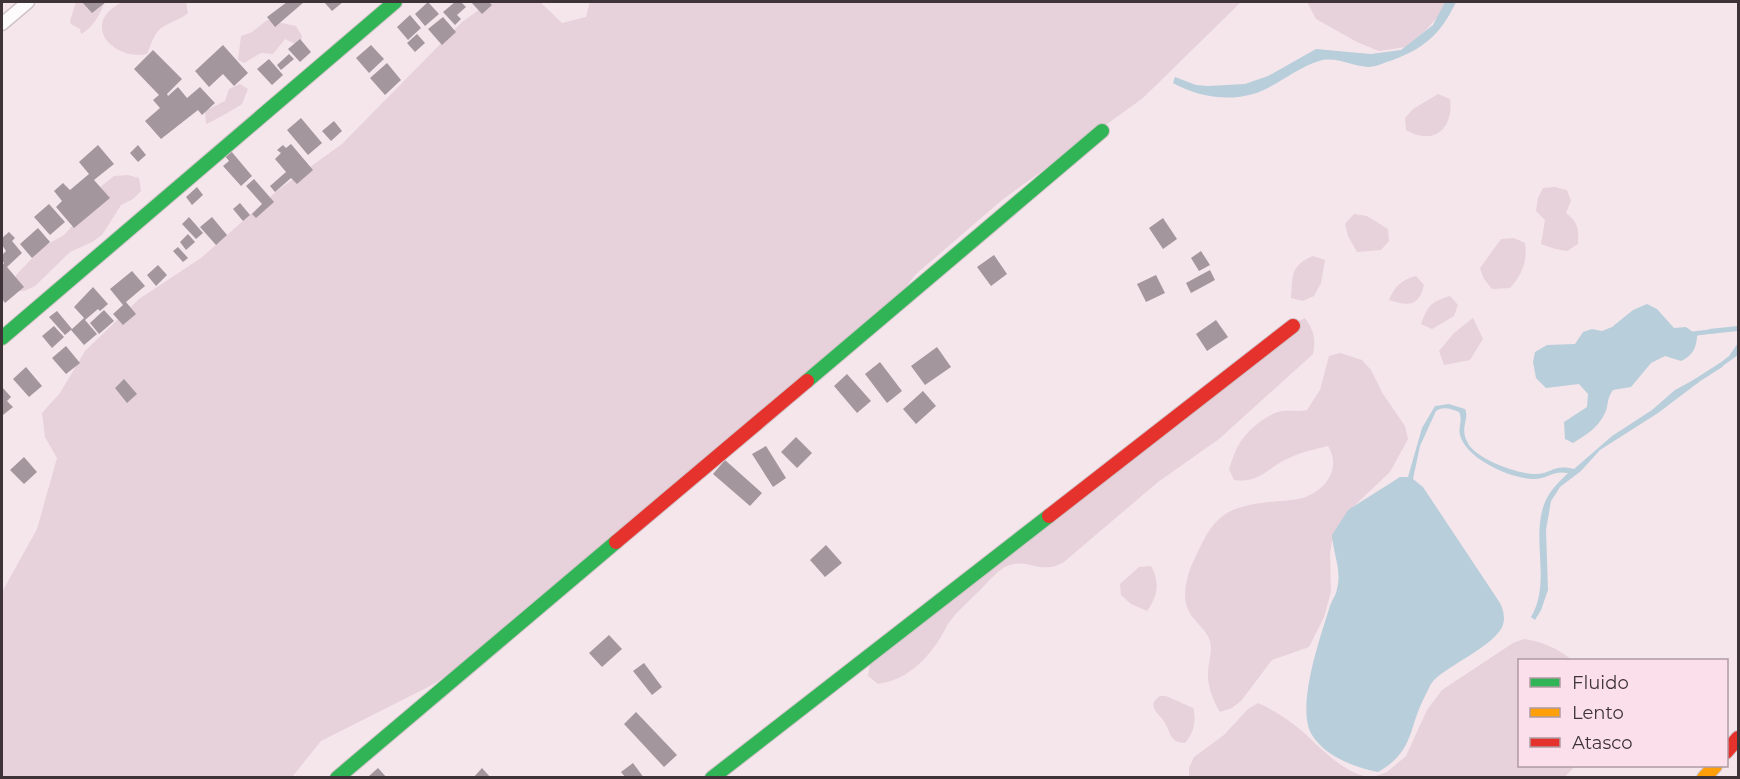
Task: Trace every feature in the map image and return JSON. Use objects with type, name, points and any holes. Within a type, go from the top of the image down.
[{"type":"street","points":[[2,24],[28,2]]},
{"type":"street","points":[[2,338],[395,2]]},
{"type":"street","points":[[337,777],[1102,131]]},
{"type":"street","points":[[712,777],[1293,326]]},
{"type":"street","points":[[1728,750],[1738,738]]},
{"type":"shaded area","points":[[76,2],[104,2],[96,20],[81,34],[80,29],[70,21]]},
{"type":"shaded area","points":[[122,2],[186,2],[188,13],[158,31],[147,54],[135,55],[113,47],[102,30],[103,21],[109,11]]},
{"type":"shaded area","points":[[490,2],[540,2],[562,23],[586,17],[590,2],[1241,2],[1143,98],[1002,200],[915,275],[887,313],[475,657],[432,685],[321,741],[292,777],[2,778],[2,592],[37,529],[57,458],[45,437],[42,413],[60,393],[85,351],[139,299],[201,258],[278,190],[342,144],[462,22]]},
{"type":"shaded area","points":[[1307,2],[1451,2],[1425,31],[1406,47],[1379,51],[1357,42],[1316,19]]},
{"type":"shaded area","points":[[267,20],[296,26],[302,36],[301,42],[295,44],[285,39],[273,54],[261,53],[244,63],[238,60],[241,36],[252,32]]},
{"type":"shaded area","points":[[240,84],[248,89],[242,104],[206,124],[205,111],[225,101],[229,89]]},
{"type":"shaded area","points":[[1438,94],[1450,99],[1449,119],[1440,132],[1425,136],[1406,130],[1405,118],[1413,109]]},
{"type":"shaded area","points":[[128,175],[139,178],[141,191],[133,199],[121,205],[102,235],[70,252],[35,286],[24,291],[13,291],[16,275],[43,247],[64,235],[93,193],[114,176]]},
{"type":"shaded area","points":[[1555,187],[1567,190],[1571,201],[1566,213],[1578,230],[1578,244],[1567,251],[1541,244],[1545,220],[1536,211],[1538,198],[1543,188]]},
{"type":"shaded area","points":[[1354,214],[1367,216],[1388,229],[1389,241],[1381,250],[1357,252],[1348,236],[1345,224]]},
{"type":"shaded area","points":[[1514,238],[1525,243],[1526,255],[1521,273],[1510,288],[1492,289],[1484,279],[1480,268],[1501,239]]},
{"type":"shaded area","points":[[1313,256],[1325,260],[1321,283],[1314,296],[1303,301],[1291,298],[1296,268]]},
{"type":"shaded area","points":[[1416,276],[1424,285],[1416,301],[1407,304],[1389,300],[1399,284]]},
{"type":"shaded area","points":[[1450,296],[1458,305],[1454,316],[1432,329],[1421,324],[1431,306],[1438,300]]},
{"type":"shaded area","points":[[1305,318],[1314,335],[1313,354],[1219,439],[1158,482],[1064,562],[1048,567],[1015,564],[1000,570],[955,616],[927,656],[913,669],[897,679],[878,684],[868,676],[870,664],[1281,329]]},
{"type":"shaded area","points":[[1473,318],[1483,339],[1470,360],[1444,365],[1439,351],[1454,333]]},
{"type":"shaded area","points":[[1340,353],[1362,360],[1371,370],[1383,394],[1405,426],[1408,439],[1390,472],[1353,507],[1332,541],[1331,592],[1324,617],[1309,647],[1272,660],[1241,701],[1232,708],[1220,712],[1212,696],[1209,682],[1210,641],[1189,612],[1186,601],[1185,589],[1190,569],[1208,532],[1227,513],[1246,506],[1298,499],[1315,492],[1328,480],[1333,464],[1328,446],[1291,457],[1258,477],[1243,481],[1234,480],[1229,469],[1241,441],[1257,424],[1277,413],[1307,410],[1320,390],[1329,356]]},
{"type":"shaded area","points":[[1151,566],[1156,578],[1157,589],[1154,600],[1147,611],[1131,604],[1121,595],[1120,584],[1139,567]]},
{"type":"shaded area","points":[[1524,639],[1537,642],[1550,646],[1571,659],[1518,659],[1518,767],[1574,767],[1564,778],[1373,777],[1387,772],[1406,756],[1427,710],[1442,690],[1513,643]]},
{"type":"shaded area","points":[[1160,696],[1166,696],[1193,708],[1194,727],[1185,743],[1173,738],[1154,708],[1154,702]]},
{"type":"shaded area","points":[[1258,703],[1292,723],[1340,764],[1367,777],[1189,777],[1189,768],[1194,757],[1224,735],[1248,709]]},
{"type":"water","points":[[1445,2],[1456,2],[1444,23],[1430,39],[1413,51],[1377,66],[1368,67],[1337,60],[1319,61],[1261,91],[1232,97],[1201,94],[1173,83],[1175,77],[1196,85],[1245,84],[1268,76],[1316,49],[1371,54],[1401,50],[1433,25]]},
{"type":"water","points":[[1647,304],[1657,309],[1674,328],[1686,327],[1697,335],[1693,351],[1681,361],[1665,356],[1651,363],[1631,387],[1613,390],[1605,413],[1591,431],[1573,443],[1565,439],[1564,422],[1587,407],[1588,394],[1579,384],[1546,388],[1536,378],[1533,362],[1535,352],[1547,345],[1575,344],[1583,332],[1592,329],[1602,331],[1612,327],[1633,310]]},
{"type":"water","points":[[1738,326],[1738,331],[1709,334],[1709,329]]},
{"type":"water","points":[[1738,343],[1738,355],[1717,370],[1715,367],[1729,356]]},
{"type":"water","points":[[1697,378],[1699,382],[1658,413],[1600,450],[1581,471],[1560,487],[1551,501],[1546,530],[1548,590],[1535,620],[1531,617],[1540,589],[1541,516],[1545,502],[1555,486],[1568,473],[1562,472],[1532,479],[1512,475],[1490,466],[1464,444],[1460,435],[1459,412],[1445,408],[1436,411],[1420,446],[1413,479],[1423,487],[1500,603],[1504,616],[1503,626],[1488,643],[1441,674],[1433,682],[1405,747],[1399,756],[1378,772],[1341,760],[1318,743],[1312,735],[1306,708],[1311,671],[1338,582],[1332,535],[1348,510],[1400,477],[1408,477],[1422,428],[1435,406],[1449,404],[1465,409],[1466,439],[1474,451],[1481,456],[1511,469],[1537,474],[1557,468],[1574,469],[1612,436],[1652,410],[1675,390]]},
{"type":"building","points":[[82,2],[106,2],[92,13]]},
{"type":"building","points":[[287,2],[304,2],[275,27],[267,17]]},
{"type":"building","points":[[324,2],[343,2],[332,11]]},
{"type":"building","points":[[428,2],[439,14],[425,26],[415,14]]},
{"type":"building","points":[[455,2],[461,2],[466,7],[457,15],[461,19],[455,25],[443,12]]},
{"type":"building","points":[[471,2],[489,2],[492,5],[482,14]]},
{"type":"building","points":[[410,15],[421,28],[408,40],[397,27]]},
{"type":"building","points":[[443,17],[456,32],[442,45],[428,29]]},
{"type":"building","points":[[417,34],[425,43],[415,52],[407,43]]},
{"type":"building","points":[[300,39],[311,52],[300,62],[288,49]]},
{"type":"building","points":[[223,45],[248,73],[234,86],[223,74],[209,87],[195,71]]},
{"type":"building","points":[[371,45],[384,59],[369,73],[356,58]]},
{"type":"building","points":[[153,50],[182,79],[167,94],[168,96],[178,87],[187,98],[200,87],[215,103],[202,115],[198,110],[161,139],[145,121],[160,108],[153,100],[159,95],[134,69]]},
{"type":"building","points":[[289,54],[294,59],[281,70],[277,65]]},
{"type":"building","points":[[269,59],[283,75],[272,85],[257,69]]},
{"type":"building","points":[[387,63],[401,80],[385,95],[370,78]]},
{"type":"building","points":[[301,118],[322,143],[308,155],[287,130]]},
{"type":"building","points":[[334,121],[342,131],[331,141],[322,131]]},
{"type":"building","points":[[291,144],[313,170],[297,184],[291,178],[275,192],[270,186],[286,172],[275,159],[281,153],[277,150],[283,145],[286,148]]},
{"type":"building","points":[[98,145],[114,164],[94,180],[110,198],[74,228],[56,207],[62,201],[54,191],[63,183],[70,190],[89,174],[79,162]]},
{"type":"building","points":[[138,145],[146,155],[138,162],[130,153]]},
{"type":"building","points":[[231,151],[252,176],[241,186],[223,166],[229,161],[225,156]]},
{"type":"building","points":[[254,179],[274,202],[256,218],[252,214],[262,204],[246,186]]},
{"type":"building","points":[[197,187],[203,195],[192,205],[186,197]]},
{"type":"building","points":[[240,203],[250,215],[243,221],[233,209]]},
{"type":"building","points":[[49,204],[65,222],[50,235],[34,217]]},
{"type":"building","points":[[189,217],[203,233],[196,239],[182,224]]},
{"type":"building","points":[[212,217],[227,235],[216,245],[200,227]]},
{"type":"building","points":[[1163,218],[1177,239],[1163,249],[1149,228]]},
{"type":"building","points":[[38,228],[50,242],[32,258],[20,244]]},
{"type":"building","points":[[9,232],[15,238],[12,241],[22,253],[7,267],[24,287],[5,303],[2,299],[2,265],[4,263],[2,255],[6,251],[2,245],[2,238]]},
{"type":"building","points":[[188,234],[195,242],[186,250],[180,242]]},
{"type":"building","points":[[178,247],[188,258],[183,262],[173,251]]},
{"type":"building","points":[[1201,251],[1210,265],[1199,271],[1191,258]]},
{"type":"building","points":[[994,255],[1007,274],[991,286],[977,267]]},
{"type":"building","points":[[158,265],[167,275],[156,286],[147,275]]},
{"type":"building","points":[[1210,270],[1215,280],[1191,293],[1186,283]]},
{"type":"building","points":[[132,271],[145,286],[126,302],[136,314],[123,325],[113,314],[123,305],[110,289]]},
{"type":"building","points":[[1156,275],[1165,293],[1146,302],[1137,284]]},
{"type":"building","points":[[93,287],[108,304],[85,320],[97,334],[84,345],[71,330],[84,318],[74,307]]},
{"type":"building","points":[[104,310],[114,321],[99,334],[90,323]]},
{"type":"building","points":[[57,311],[72,329],[65,335],[49,317]]},
{"type":"building","points":[[1216,320],[1228,337],[1207,351],[1196,334]]},
{"type":"building","points":[[54,326],[64,337],[52,348],[42,336]]},
{"type":"building","points":[[66,346],[80,363],[66,374],[52,358]]},
{"type":"building","points":[[937,347],[951,367],[925,385],[911,366]]},
{"type":"building","points":[[880,362],[902,391],[887,403],[865,374]]},
{"type":"building","points":[[26,367],[42,386],[29,397],[13,379]]},
{"type":"building","points":[[847,374],[871,401],[857,413],[834,386]]},
{"type":"building","points":[[124,379],[137,394],[127,403],[115,388]]},
{"type":"building","points":[[2,387],[11,397],[7,401],[13,407],[3,415],[2,413]]},
{"type":"building","points":[[923,391],[936,406],[916,424],[903,409]]},
{"type":"building","points":[[796,437],[812,453],[797,468],[781,452]]},
{"type":"building","points":[[766,446],[786,478],[773,487],[752,454]]},
{"type":"building","points":[[24,457],[37,472],[24,484],[10,470]]},
{"type":"building","points":[[725,460],[762,493],[750,506],[713,474]]},
{"type":"building","points":[[826,545],[842,563],[825,577],[810,560]]},
{"type":"building","points":[[609,635],[622,649],[602,667],[589,653]]},
{"type":"building","points":[[644,663],[662,687],[652,695],[633,671]]},
{"type":"building","points":[[636,712],[677,755],[664,767],[624,724]]},
{"type":"building","points":[[633,763],[644,778],[626,778],[621,772]]},
{"type":"building","points":[[378,768],[387,778],[369,776]]},
{"type":"building","points":[[482,768],[491,778],[473,778]]},
{"type":"waterway","points":[[1691,334],[1715,331]]},
{"type":"waterway","points":[[1693,383],[1721,365]]},
{"type":"traffic: fast","points":[[2,338],[395,2]]},
{"type":"traffic: fast","points":[[807,381],[1102,131]]},
{"type":"traffic: fast","points":[[712,778],[1049,516]]},
{"type":"traffic: fast","points":[[337,778],[616,542]]},
{"type":"traffic: slow","points":[[1704,778],[1714,767]]},
{"type":"traffic: jam","points":[[1049,516],[1293,326]]},
{"type":"traffic: jam","points":[[616,542],[807,381]]},
{"type":"traffic: jam","points":[[1728,750],[1738,738]]}]
